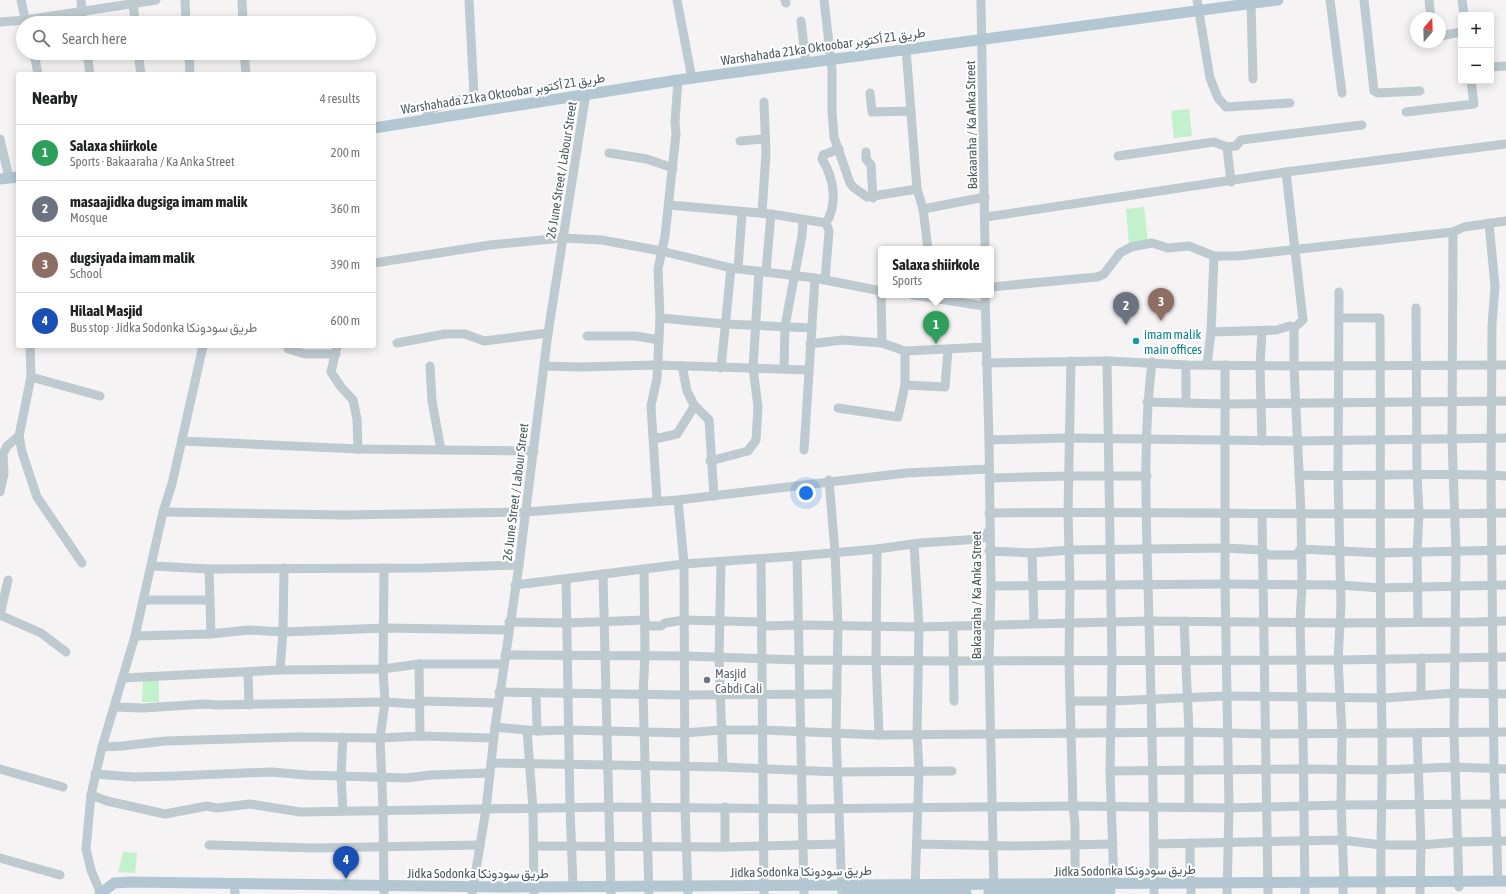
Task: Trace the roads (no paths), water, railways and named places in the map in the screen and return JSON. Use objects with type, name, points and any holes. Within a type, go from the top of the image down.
[{"type":"main road","name":"Warshahada 21ka Oktoobar طريق 21 أكتوبر","points":[[376,128],[586,93],[983,39],[1198,6],[1272,0]]},
{"type":"main road","name":"Jidka Sodonka طريق سودونكا","points":[[101,894],[114,883],[234,889],[473,891],[534,890],[573,886],[611,890],[843,891],[1191,888],[1268,889],[1420,887],[1503,883]]},
{"type":"main road","name":"Jidka Sodonka طريق سودونكا","points":[[1075,890],[1114,885],[1154,889]]},
{"type":"street","points":[[21,0],[25,16]]},
{"type":"street","points":[[81,0],[82,16]]},
{"type":"street","points":[[51,16],[133,2],[156,0]]},
{"type":"street","points":[[185,0],[186,16]]},
{"type":"street","points":[[242,0],[243,16]]},
{"type":"street","points":[[426,120],[428,110],[474,95],[469,0]]},
{"type":"street","points":[[677,0],[692,79]]},
{"type":"street","points":[[824,0],[831,60],[834,137],[853,187],[867,197],[873,198],[917,189]]},
{"type":"street","name":"Bakaaraha / Ka Anka Street","points":[[981,0],[986,217],[985,246]]},
{"type":"street","points":[[1330,0],[1342,93]]},
{"type":"street","points":[[1364,0],[1374,91],[1378,93],[1420,91]]},
{"type":"street","points":[[1429,0],[1430,12]]},
{"type":"street","points":[[1462,0],[1464,12]]},
{"type":"street","points":[[133,2],[134,16]]},
{"type":"street","points":[[1245,3],[1253,79]]},
{"type":"street","points":[[1198,6],[1210,78],[1218,98],[1226,108],[1290,103]]},
{"type":"street","points":[[0,22],[16,21]]},
{"type":"street","points":[[801,21],[806,64]]},
{"type":"street","points":[[1446,35],[1458,33]]},
{"type":"street","points":[[906,49],[917,189],[923,209],[928,246]]},
{"type":"street","points":[[35,60],[38,72]]},
{"type":"street","points":[[88,60],[90,72]]},
{"type":"street","points":[[139,60],[141,72]]},
{"type":"street","points":[[189,60],[190,72]]},
{"type":"street","points":[[245,60],[246,72]]},
{"type":"street","points":[[1494,67],[1506,66]]},
{"type":"street","points":[[657,500],[651,406],[657,378],[656,365],[659,340],[660,318],[658,269],[665,236],[673,168],[678,80]]},
{"type":"street","points":[[1406,112],[1474,104],[1471,84]]},
{"type":"street","name":"26 June Street / Labour Street","points":[[473,891],[486,809],[493,738],[504,660],[519,565],[548,333],[586,93]]},
{"type":"street","points":[[870,93],[872,112],[911,111]]},
{"type":"street","points":[[710,461],[748,451],[755,443],[758,407],[753,368],[754,326],[762,272],[766,214],[764,102]]},
{"type":"street","points":[[1118,156],[1214,142],[1227,147],[1236,146],[1241,140],[1362,125]]},
{"type":"street","points":[[0,139],[9,178]]},
{"type":"street","points":[[740,141],[765,139]]},
{"type":"street","points":[[986,217],[1231,182],[1286,172],[1506,144]]},
{"type":"street","points":[[1227,147],[1231,182]]},
{"type":"street","points":[[826,223],[831,216],[834,201],[831,182],[822,157],[823,155],[839,149]]},
{"type":"street","points":[[866,152],[866,159],[871,164],[873,198]]},
{"type":"street","points":[[609,153],[647,159],[673,168]]},
{"type":"street","points":[[1286,172],[1303,320],[1294,328],[1294,366],[1299,441],[1301,514],[1302,585],[1300,621],[1304,769],[1305,888]]},
{"type":"street","points":[[923,209],[985,198]]},
{"type":"street","points":[[669,205],[742,213],[766,214],[803,221],[826,223]]},
{"type":"street","points":[[721,368],[725,324],[742,213]]},
{"type":"street","points":[[784,368],[785,326],[802,236],[803,221]]},
{"type":"street","points":[[994,287],[1097,277],[1104,274],[1120,253],[1131,247],[1152,243],[1168,248],[1189,246],[1214,256],[1237,256],[1453,232],[1464,227],[1506,221]]},
{"type":"street","points":[[825,280],[829,232],[826,223]]},
{"type":"street","points":[[1489,223],[1495,286],[1491,365],[1491,475],[1494,585],[1494,768],[1496,840],[1503,883]]},
{"type":"street","points":[[1453,232],[1452,439],[1456,551],[1454,622],[1454,733],[1459,884]]},
{"type":"street","points":[[376,262],[490,244],[562,238],[602,240],[661,251],[734,268],[815,278],[878,290]]},
{"type":"street","points":[[1207,365],[1211,332],[1214,256]]},
{"type":"street","points":[[804,450],[815,278]]},
{"type":"street","points":[[1339,292],[1340,366],[1338,476],[1340,623],[1338,660],[1342,732],[1341,805],[1344,887]]},
{"type":"street","points":[[881,298],[882,343]]},
{"type":"street","points":[[942,298],[984,306]]},
{"type":"street","name":"Bakaaraha / Ka Anka Street","points":[[985,298],[989,440],[989,551],[991,586],[989,660],[994,890]]},
{"type":"street","points":[[1416,308],[1417,474],[1419,514],[1417,552],[1418,622]]},
{"type":"street","points":[[660,318],[754,326],[812,328]]},
{"type":"street","points":[[1340,318],[1380,318],[1381,553],[1379,622],[1382,732],[1381,887]]},
{"type":"street","points":[[1211,332],[1276,330],[1290,326],[1294,328]]},
{"type":"street","points":[[1262,331],[1260,366],[1262,440]]},
{"type":"street","points":[[397,342],[445,334],[465,334],[484,341],[548,333]]},
{"type":"street","points":[[587,336],[636,336],[659,340]]},
{"type":"street","points":[[810,344],[842,340],[882,343],[905,351],[986,347]]},
{"type":"street","points":[[30,348],[31,377],[19,436],[37,497],[82,563]]},
{"type":"street","points":[[101,894],[91,870],[86,849],[91,795],[102,747],[124,678],[144,600],[163,512],[172,484],[203,348]]},
{"type":"street","points":[[288,349],[305,354],[336,350],[331,372],[341,387],[353,400],[357,419],[358,449]]},
{"type":"street","points":[[905,385],[945,386],[948,350]]},
{"type":"street","points":[[838,408],[898,418],[905,385],[905,351]]},
{"type":"street","points":[[1071,361],[1068,476],[1070,586],[1069,661],[1073,806],[1075,824],[1075,890]]},
{"type":"street","points":[[986,364],[1107,361],[1152,362],[1186,365],[1260,366],[1380,366],[1453,364],[1506,365]]},
{"type":"street","points":[[1107,361],[1112,661],[1110,701],[1110,771],[1114,885]]},
{"type":"street","points":[[1152,362],[1147,402],[1146,512],[1153,732],[1152,770],[1154,889]]},
{"type":"street","points":[[545,366],[581,367],[656,365],[721,368],[784,368],[808,370]]},
{"type":"street","points":[[1186,365],[1186,404]]},
{"type":"street","points":[[1225,365],[1225,621],[1229,808],[1227,888]]},
{"type":"street","points":[[430,366],[432,401],[441,450]]},
{"type":"street","points":[[682,366],[687,391],[694,405],[708,418],[710,461],[714,496]]},
{"type":"street","points":[[31,377],[100,396]]},
{"type":"street","points":[[1147,402],[1224,404],[1297,402],[1380,403],[1506,401]]},
{"type":"street","points":[[653,436],[659,438],[677,434],[694,405]]},
{"type":"street","points":[[0,492],[4,473],[3,454],[7,446],[19,436]]},
{"type":"street","points":[[989,440],[1069,438],[1299,441],[1506,438]]},
{"type":"street","points":[[182,441],[358,449],[534,451]]},
{"type":"street","points":[[163,512],[345,515],[526,512],[657,500],[678,500],[829,480],[906,473],[1147,476]]},
{"type":"street","points":[[1300,475],[1338,476],[1381,474],[1453,474],[1506,476]]},
{"type":"street","points":[[829,480],[835,552],[838,626],[836,733],[843,891]]},
{"type":"street","points":[[678,500],[684,564],[685,807],[688,890]]},
{"type":"street","points":[[989,513],[1146,512],[1225,515],[1506,513]]},
{"type":"street","points":[[1262,515],[1262,621],[1266,734],[1265,770],[1268,889]]},
{"type":"street","points":[[516,584],[684,564],[797,556],[980,539],[986,537],[989,530]]},
{"type":"street","points":[[914,544],[918,627],[917,733],[919,771],[915,890]]},
{"type":"street","points":[[989,551],[1032,553],[1069,550],[1225,548],[1262,550],[1269,555],[1296,555],[1301,549]]},
{"type":"street","points":[[877,549],[876,660],[879,735]]},
{"type":"street","points":[[1301,549],[1340,549],[1381,553],[1506,550]]},
{"type":"street","points":[[1032,553],[1034,623]]},
{"type":"street","points":[[797,556],[800,625],[800,731],[802,771],[801,809],[804,890]]},
{"type":"street","points":[[761,559],[764,890]]},
{"type":"street","points":[[721,562],[719,658],[723,767]]},
{"type":"street","points":[[152,566],[209,569],[384,568],[519,565]]},
{"type":"street","points":[[280,670],[284,632],[284,568]]},
{"type":"street","points":[[384,568],[385,628],[383,669],[385,702],[380,738],[384,809],[384,890]]},
{"type":"street","points":[[209,569],[211,634]]},
{"type":"street","points":[[644,569],[645,656],[643,694],[650,890]]},
{"type":"street","points":[[603,574],[603,622],[606,656],[611,890]]},
{"type":"street","points":[[566,578],[568,623],[568,730],[573,886]]},
{"type":"street","points":[[8,580],[0,615],[41,632],[66,652]]},
{"type":"street","points":[[991,586],[1225,584],[1380,588],[1506,585]]},
{"type":"street","points":[[144,600],[210,600]]},
{"type":"street","points":[[645,620],[647,626],[661,626],[665,623],[684,620],[761,622],[764,626],[800,625],[877,627],[1149,621],[1300,621],[1340,623],[1506,621]]},
{"type":"street","points":[[135,636],[211,634],[248,630],[284,632],[385,628],[509,626],[645,620]]},
{"type":"street","points":[[1184,621],[1189,732],[1189,807]]},
{"type":"street","points":[[953,626],[954,700]]},
{"type":"street","points":[[124,678],[280,670],[383,669],[419,664],[568,656],[685,656],[838,661],[1186,661],[1226,659],[1338,660],[1506,657]]},
{"type":"street","points":[[1421,658],[1421,695]]},
{"type":"street","points":[[419,664],[421,701],[420,736]]},
{"type":"street","points":[[248,672],[249,704]]},
{"type":"street","points":[[500,692],[685,695],[837,694]]},
{"type":"street","points":[[534,890],[533,810],[529,764],[536,693]]},
{"type":"street","points":[[1070,701],[1188,699],[1226,696],[1406,697],[1421,695],[1506,694]]},
{"type":"street","points":[[114,707],[143,708],[205,704],[385,702],[416,704],[421,701],[498,703]]},
{"type":"street","points":[[495,727],[532,730],[685,733],[722,730],[763,730],[879,735],[917,733],[1110,734],[1189,732],[1266,734],[1342,732],[1506,732]]},
{"type":"street","points":[[1417,732],[1421,845],[1420,887]]},
{"type":"street","points":[[102,747],[122,746],[164,740],[343,737],[380,738],[420,736],[493,738]]},
{"type":"street","points":[[343,737],[343,811]]},
{"type":"street","points":[[491,763],[645,767],[723,767],[763,770],[838,772],[952,771]]},
{"type":"street","points":[[1110,771],[1304,769],[1381,770],[1455,767],[1506,769]]},
{"type":"street","points":[[0,770],[63,786]]},
{"type":"street","points":[[95,774],[134,777],[271,772],[306,775],[382,777],[490,773]]},
{"type":"street","points":[[91,795],[107,801],[165,814],[207,806],[217,808],[250,804],[300,812],[384,809],[533,810],[610,807],[725,807],[801,809],[839,807],[1073,806],[1112,808],[1229,808],[1304,805],[1506,804]]},
{"type":"street","points":[[725,807],[725,847]]},
{"type":"street","points":[[1154,844],[1266,843],[1342,840],[1381,846],[1506,840]]},
{"type":"street","points":[[1190,843],[1191,888]]},
{"type":"street","points":[[534,846],[686,845],[725,847],[840,844]]},
{"type":"street","points":[[917,844],[1113,844]]},
{"type":"street","points":[[209,845],[383,847],[480,846]]},
{"type":"street","points":[[0,858],[60,875]]},
{"type":"place","name":"dugsiyada imam malik","points":[[1161,321]]},
{"type":"place","name":"masaajidka dugsiga imam malik","points":[[1126,325]]},
{"type":"place","name":"imam malik main offices","points":[[1136,341]]},
{"type":"place","name":"Salaxa shiirkole","points":[[936,344]]},
{"type":"place","name":"Masjid Cabdi Cali","points":[[707,680]]},
{"type":"place","name":"Hilaal Masjid","points":[[346,879]]}]
